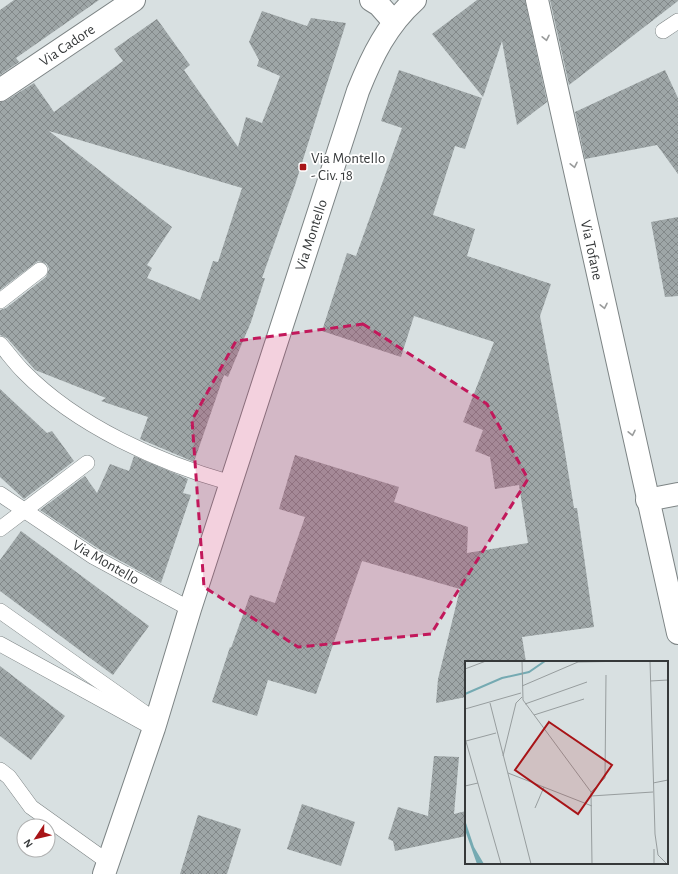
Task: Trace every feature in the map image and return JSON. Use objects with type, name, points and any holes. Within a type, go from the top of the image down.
[{"type":"street","name":"Via Cadore","points":[[0,90],[134,0]]},
{"type":"street","points":[[371,0],[379,5],[394,22]]},
{"type":"street","name":"Via Montello","points":[[106,868],[155,725],[190,609],[358,91],[372,56],[394,22],[415,0]]},
{"type":"street","name":"Via Tofane","points":[[537,0],[678,634]]},
{"type":"street","points":[[647,500],[678,494]]},
{"type":"lane","points":[[663,31],[678,21]]},
{"type":"lane","points":[[0,301],[40,270]]},
{"type":"lane","points":[[0,344],[24,372],[51,396],[102,430],[173,464],[231,483]]},
{"type":"lane","points":[[0,528],[24,512],[87,462]]},
{"type":"lane","name":"Via Montello","points":[[0,494],[24,512],[130,578],[190,609]]},
{"type":"lane","points":[[0,611],[155,725]]},
{"type":"lane","points":[[0,644],[155,725]]},
{"type":"lane","name":"Via Montello","points":[[0,770],[9,777],[31,807],[106,868]]},
{"type":"highlighted area","points":[[363,324],[487,404],[528,479],[431,634],[298,647],[204,587],[192,420],[236,341]]},
{"type":"building","points":[[14,0],[99,0],[16,58],[19,62],[0,75],[0,10]]},
{"type":"building","points":[[477,0],[525,0],[547,102],[517,125],[502,41],[483,97],[432,34]]},
{"type":"building","points":[[550,0],[678,0],[678,1],[569,85]]},
{"type":"building","points":[[262,11],[307,26],[311,18],[346,23],[295,185],[262,278],[265,278],[251,322],[228,377],[224,375],[194,462],[140,439],[148,417],[101,401],[106,398],[35,370],[7,338],[0,335],[0,310],[6,308],[46,277],[49,269],[47,264],[38,261],[0,290],[0,102],[7,100],[34,83],[54,112],[123,61],[114,49],[157,19],[190,65],[184,70],[238,147],[246,117],[262,123],[280,76],[257,66],[259,60],[249,42]],"holes":[[[49,131],[242,188],[218,262],[213,261],[200,300],[147,278],[152,268],[147,265],[172,227]]]},
{"type":"building","points":[[399,70],[482,98],[465,149],[455,146],[433,215],[475,229],[467,256],[551,284],[540,316],[574,508],[577,508],[594,627],[522,637],[526,661],[465,661],[465,697],[436,703],[438,679],[460,589],[362,561],[316,694],[268,680],[257,716],[212,702],[230,647],[231,648],[250,595],[275,603],[305,517],[279,509],[295,455],[399,487],[394,502],[468,527],[467,553],[528,543],[519,485],[495,489],[490,457],[475,451],[483,430],[463,422],[494,342],[414,316],[401,357],[322,331],[347,253],[356,256],[402,128],[381,121]]},
{"type":"building","points":[[665,70],[678,98],[678,174],[657,145],[585,159],[575,112]]},
{"type":"building","points":[[678,217],[678,296],[665,297],[651,222]]},
{"type":"building","points":[[0,389],[47,433],[52,431],[74,461],[24,499],[0,477]]},
{"type":"building","points":[[134,456],[188,479],[183,493],[191,495],[161,583],[99,549],[40,510],[85,476],[97,493],[110,464],[129,471]]},
{"type":"building","points":[[21,531],[149,626],[113,675],[0,591],[0,560]]},
{"type":"building","points":[[0,666],[65,716],[31,760],[0,736]]},
{"type":"building","points":[[434,756],[459,757],[454,814],[465,811],[465,836],[395,851],[393,841],[388,839],[398,807],[428,816]]},
{"type":"building","points":[[302,804],[355,822],[341,866],[287,849]]},
{"type":"building","points":[[198,815],[241,829],[227,874],[180,874]]},
{"type":"place","name":"Via Montello - Civ. 18","points":[[303,167]]}]
